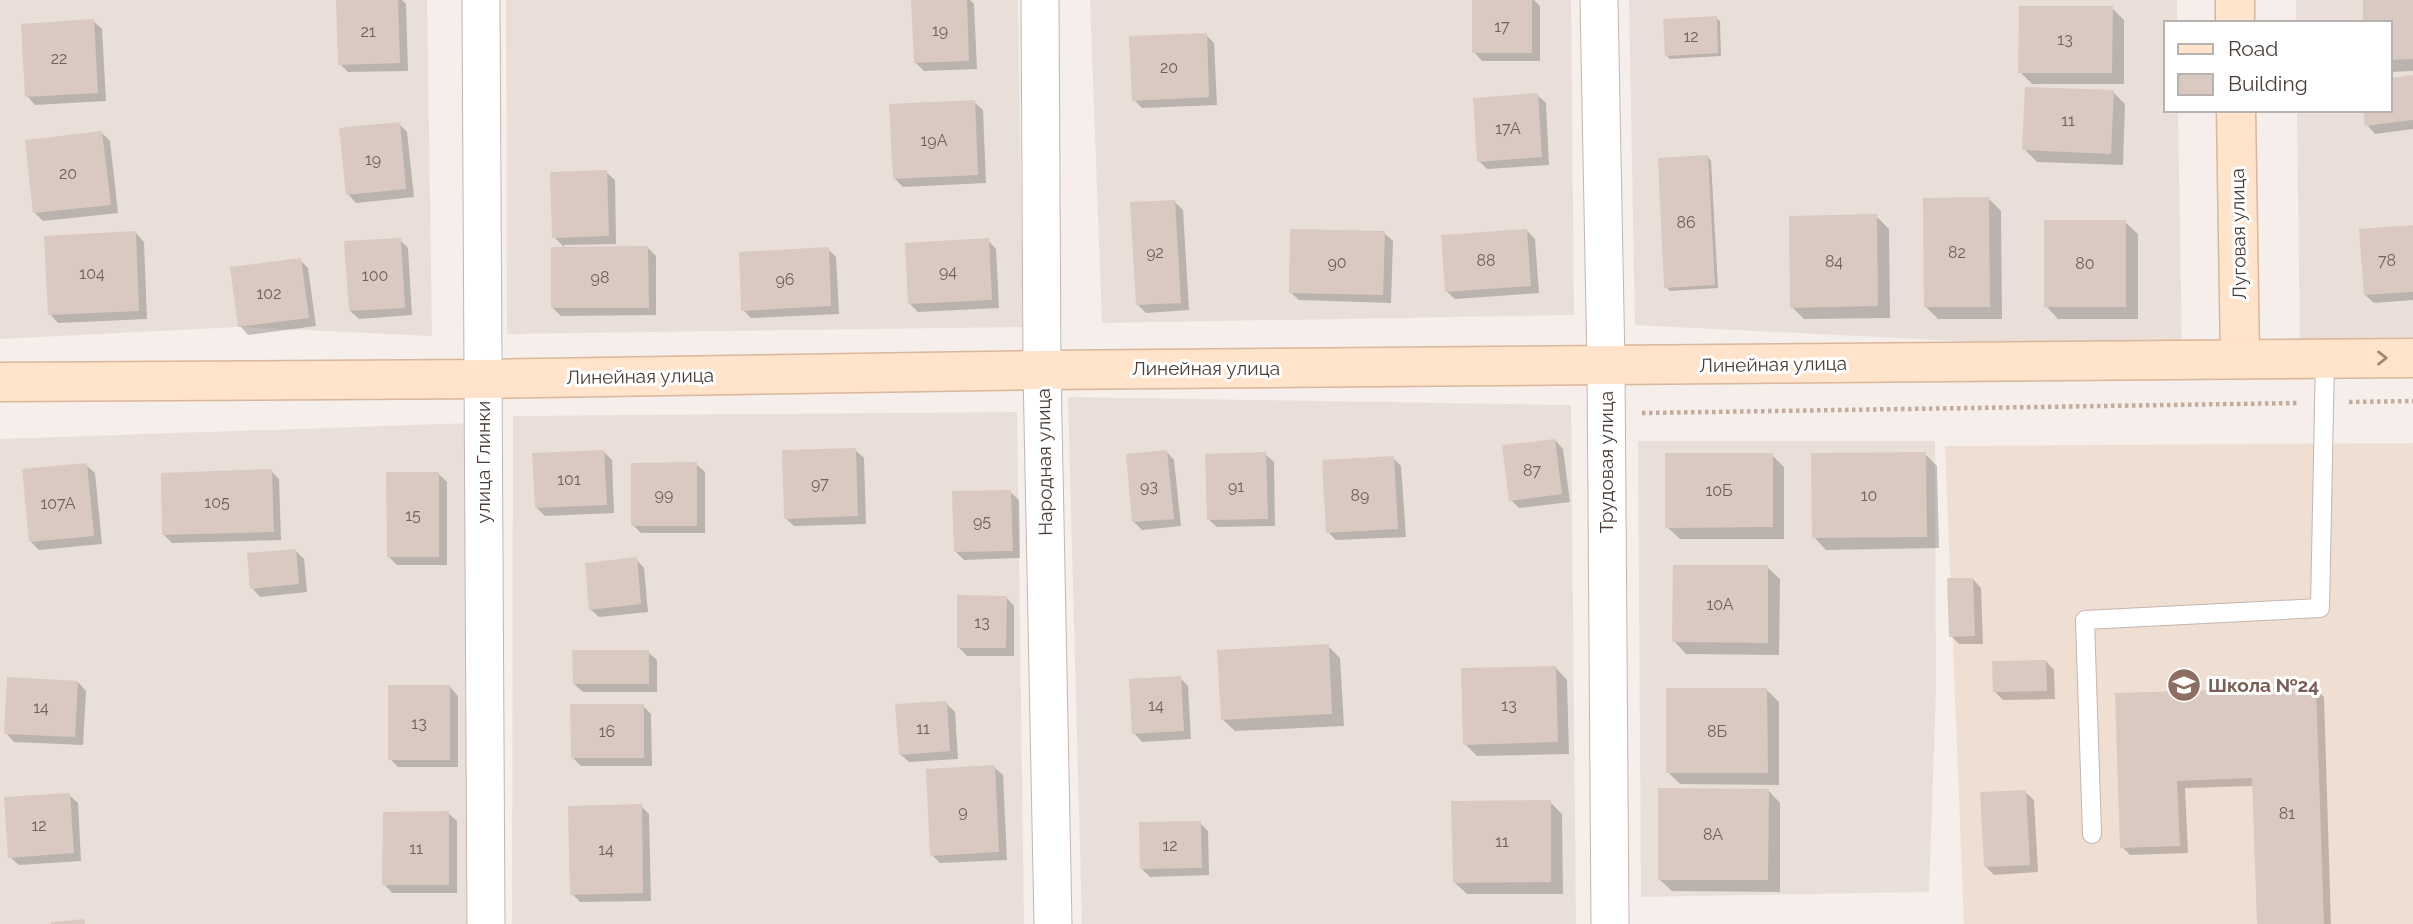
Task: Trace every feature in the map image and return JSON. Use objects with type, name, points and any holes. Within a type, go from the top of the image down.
[{"type":"street","name":"улица Глинки","points":[[481,0],[486,924]]},
{"type":"street","name":"Народная улица","points":[[1040,0],[1042,370],[1053,924]]},
{"type":"street","name":"Трудовая улица","points":[[1600,0],[1606,365],[1609,924]]},
{"type":"street","points":[[2235,0],[2235,21]]},
{"type":"street","name":"Луговая улица","points":[[2236,112],[2240,359]]},
{"type":"street","name":"Линейная улица","points":[[0,382],[2413,358]]},
{"type":"lane","points":[[2092,834],[2085,620],[2320,608],[2325,358]]},
{"type":"path","points":[[1606,414],[2413,401]]},
{"type":"shaded area","points":[[0,0],[427,0],[432,336],[238,327],[0,339]]},
{"type":"shaded area","points":[[506,0],[1018,0],[1023,327],[507,334]]},
{"type":"shaded area","points":[[1090,0],[1571,0],[1574,315],[1102,323]]},
{"type":"shaded area","points":[[1629,0],[2177,0],[2177,21],[2164,21],[2164,112],[2178,112],[2182,352],[1635,325]]},
{"type":"shaded area","points":[[2296,0],[2413,0],[2413,352],[2300,352],[2297,112],[2392,112],[2392,21],[2296,21]]},
{"type":"shaded area","points":[[1068,397],[1571,405],[1576,924],[1082,924]]},
{"type":"shaded area","points":[[1017,412],[1024,924],[512,924],[513,416]]},
{"type":"shaded area","points":[[472,423],[472,924],[0,924],[0,439]]},
{"type":"shaded area","points":[[1638,441],[1935,441],[1936,690],[1929,892],[1641,897]]},
{"type":"shaded area","name":"Школа №24","points":[[2413,443],[2413,924],[1964,924],[1945,446]]},
{"type":"building","points":[[336,0],[398,0],[400,63],[338,65]]},
{"type":"building","points":[[911,0],[967,0],[969,61],[914,63]]},
{"type":"building","points":[[1472,0],[1532,0],[1532,53],[1472,53]]},
{"type":"building","points":[[2363,0],[2413,0],[2413,59],[2392,60],[2392,21],[2363,21]]},
{"type":"building","points":[[2019,6],[2113,6],[2112,73],[2018,73]]},
{"type":"building","points":[[1717,16],[1718,53],[1665,56],[1663,19]]},
{"type":"building","points":[[94,19],[98,93],[25,97],[21,24]]},
{"type":"building","points":[[1207,33],[1209,97],[1132,101],[1129,36]]},
{"type":"building","points":[[2413,75],[2413,120],[2365,126],[2363,112],[2392,112],[2392,78]]},
{"type":"building","points":[[2025,87],[2114,90],[2111,154],[2022,150]]},
{"type":"building","points":[[1538,93],[1542,157],[1477,162],[1473,98]]},
{"type":"building","points":[[975,100],[978,175],[893,179],[889,104]]},
{"type":"building","points":[[400,122],[406,189],[346,195],[339,128]]},
{"type":"building","points":[[102,131],[111,205],[33,213],[25,140]]},
{"type":"building","points":[[1708,155],[1715,285],[1664,288],[1658,158]]},
{"type":"building","points":[[607,170],[609,236],[552,238],[550,172]]},
{"type":"building","points":[[1989,197],[1990,307],[1924,307],[1923,198]]},
{"type":"building","points":[[1175,200],[1181,303],[1136,305],[1130,202]]},
{"type":"building","points":[[1877,214],[1878,306],[1790,308],[1789,216]]},
{"type":"building","points":[[2044,220],[2126,220],[2126,307],[2044,307]]},
{"type":"building","points":[[2413,225],[2413,292],[2364,295],[2359,229]]},
{"type":"building","points":[[1290,229],[1385,231],[1383,295],[1289,293]]},
{"type":"building","points":[[1527,229],[1531,286],[1445,292],[1441,235]]},
{"type":"building","points":[[136,231],[139,311],[48,315],[44,236]]},
{"type":"building","points":[[401,238],[405,308],[349,311],[344,241]]},
{"type":"building","points":[[989,238],[992,300],[908,304],[905,243]]},
{"type":"building","points":[[648,246],[649,308],[551,308],[551,247]]},
{"type":"building","points":[[829,247],[831,306],[741,311],[739,252]]},
{"type":"building","points":[[301,258],[309,318],[238,327],[230,267]]},
{"type":"building","points":[[1555,439],[1562,494],[1509,501],[1502,445]]},
{"type":"building","points":[[856,448],[858,516],[784,519],[782,450]]},
{"type":"building","points":[[604,450],[607,505],[535,508],[532,453]]},
{"type":"building","points":[[1167,450],[1174,519],[1132,522],[1126,454]]},
{"type":"building","points":[[1266,452],[1268,519],[1207,520],[1205,454]]},
{"type":"building","points":[[1926,452],[1927,537],[1812,538],[1811,453]]},
{"type":"building","points":[[1665,453],[1773,453],[1773,527],[1665,528]]},
{"type":"building","points":[[1394,456],[1398,529],[1326,533],[1322,460]]},
{"type":"building","points":[[697,462],[697,526],[631,526],[631,463]]},
{"type":"building","points":[[87,463],[94,536],[29,542],[22,469]]},
{"type":"building","points":[[272,469],[274,532],[162,535],[161,473]]},
{"type":"building","points":[[386,472],[439,472],[439,557],[387,557]]},
{"type":"building","points":[[1011,490],[1013,551],[954,552],[952,491]]},
{"type":"building","points":[[296,549],[299,584],[250,589],[247,553]]},
{"type":"building","points":[[637,557],[641,604],[589,610],[585,563]]},
{"type":"building","points":[[1673,565],[1768,565],[1768,643],[1672,642]]},
{"type":"building","points":[[1947,578],[1973,578],[1975,636],[1949,637]]},
{"type":"building","points":[[957,595],[1007,596],[1006,648],[957,648]]},
{"type":"building","points":[[1329,644],[1332,714],[1221,720],[1217,650]]},
{"type":"building","points":[[572,650],[649,650],[649,684],[573,684]]},
{"type":"building","points":[[2046,660],[2047,691],[1993,692],[1992,661]]},
{"type":"building","points":[[1556,666],[1558,742],[1463,745],[1461,668]]},
{"type":"building","points":[[1181,676],[1184,731],[1132,734],[1129,679]]},
{"type":"building","points":[[7,677],[78,681],[75,737],[4,734]]},
{"type":"building","points":[[388,685],[450,685],[450,760],[388,760]]},
{"type":"building","points":[[2316,687],[2324,924],[2257,924],[2252,778],[2177,781],[2180,846],[2120,848],[2115,693]]},
{"type":"building","points":[[1666,688],[1767,688],[1768,773],[1666,773]]},
{"type":"building","points":[[947,701],[950,751],[899,755],[895,704]]},
{"type":"building","points":[[570,704],[644,704],[644,758],[571,758]]},
{"type":"building","points":[[995,765],[999,852],[930,856],[926,769]]},
{"type":"building","points":[[1658,788],[1769,789],[1768,880],[1658,880]]},
{"type":"building","points":[[2026,790],[2030,865],[1984,867],[1980,792]]},
{"type":"building","points":[[70,793],[74,853],[8,858],[4,797]]},
{"type":"building","points":[[1551,800],[1551,882],[1453,883],[1451,801]]},
{"type":"building","points":[[642,804],[643,893],[570,895],[568,806]]},
{"type":"building","points":[[449,811],[449,885],[382,885],[383,812]]},
{"type":"building","points":[[1201,821],[1202,868],[1140,869],[1139,822]]},
{"type":"building","points":[[84,919],[85,924],[51,924],[51,922]]},
{"type":"place","name":"Школа №24","points":[[2184,685]]}]
